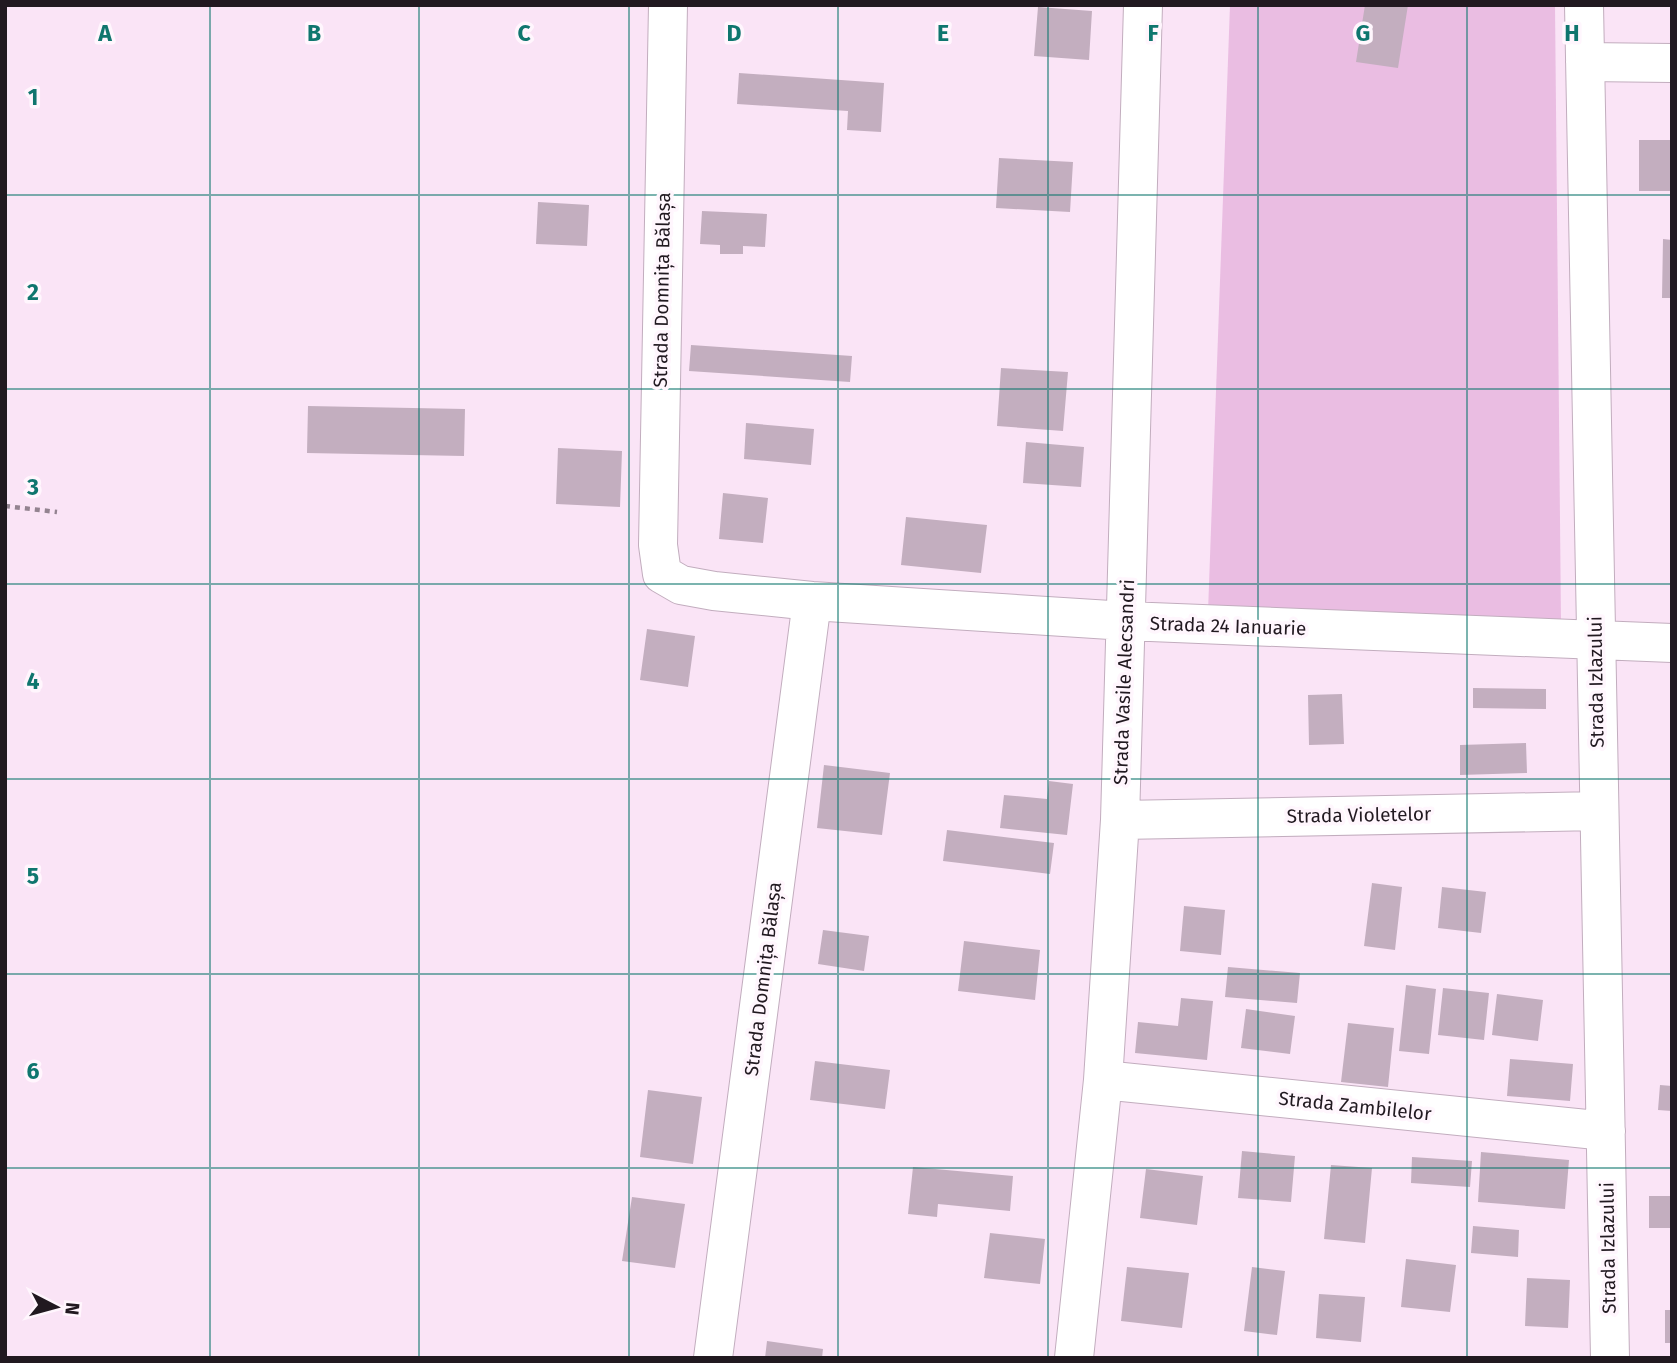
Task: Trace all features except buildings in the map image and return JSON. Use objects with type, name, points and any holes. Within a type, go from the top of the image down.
[{"type":"street","name":"Strada Domnița Bălașa","points":[[662,574],[658,545],[668,5]]},
{"type":"street","name":"Strada Vasile Alecsandri","points":[[1074,1358],[1103,1080],[1120,820],[1143,5]]},
{"type":"street","name":"Strada Izlazului","points":[[1584,5],[1610,1358]]},
{"type":"street","points":[[1585,62],[1672,63]]},
{"type":"street","name":"Strada 24 Ianuarie","points":[[662,574],[692,587],[812,601],[1126,621],[1672,643]]},
{"type":"street","name":"Strada Domnița Bălașa","points":[[713,1358],[812,601]]},
{"type":"street","name":"Strada Violetelor","points":[[1120,820],[1599,811]]},
{"type":"street","name":"Strada Zambilelor","points":[[1103,1080],[1606,1131]]},
{"type":"path","points":[[5,506],[57,512]]},
{"type":"shaded area","points":[[1230,5],[1555,5],[1561,623],[1208,612]]}]
